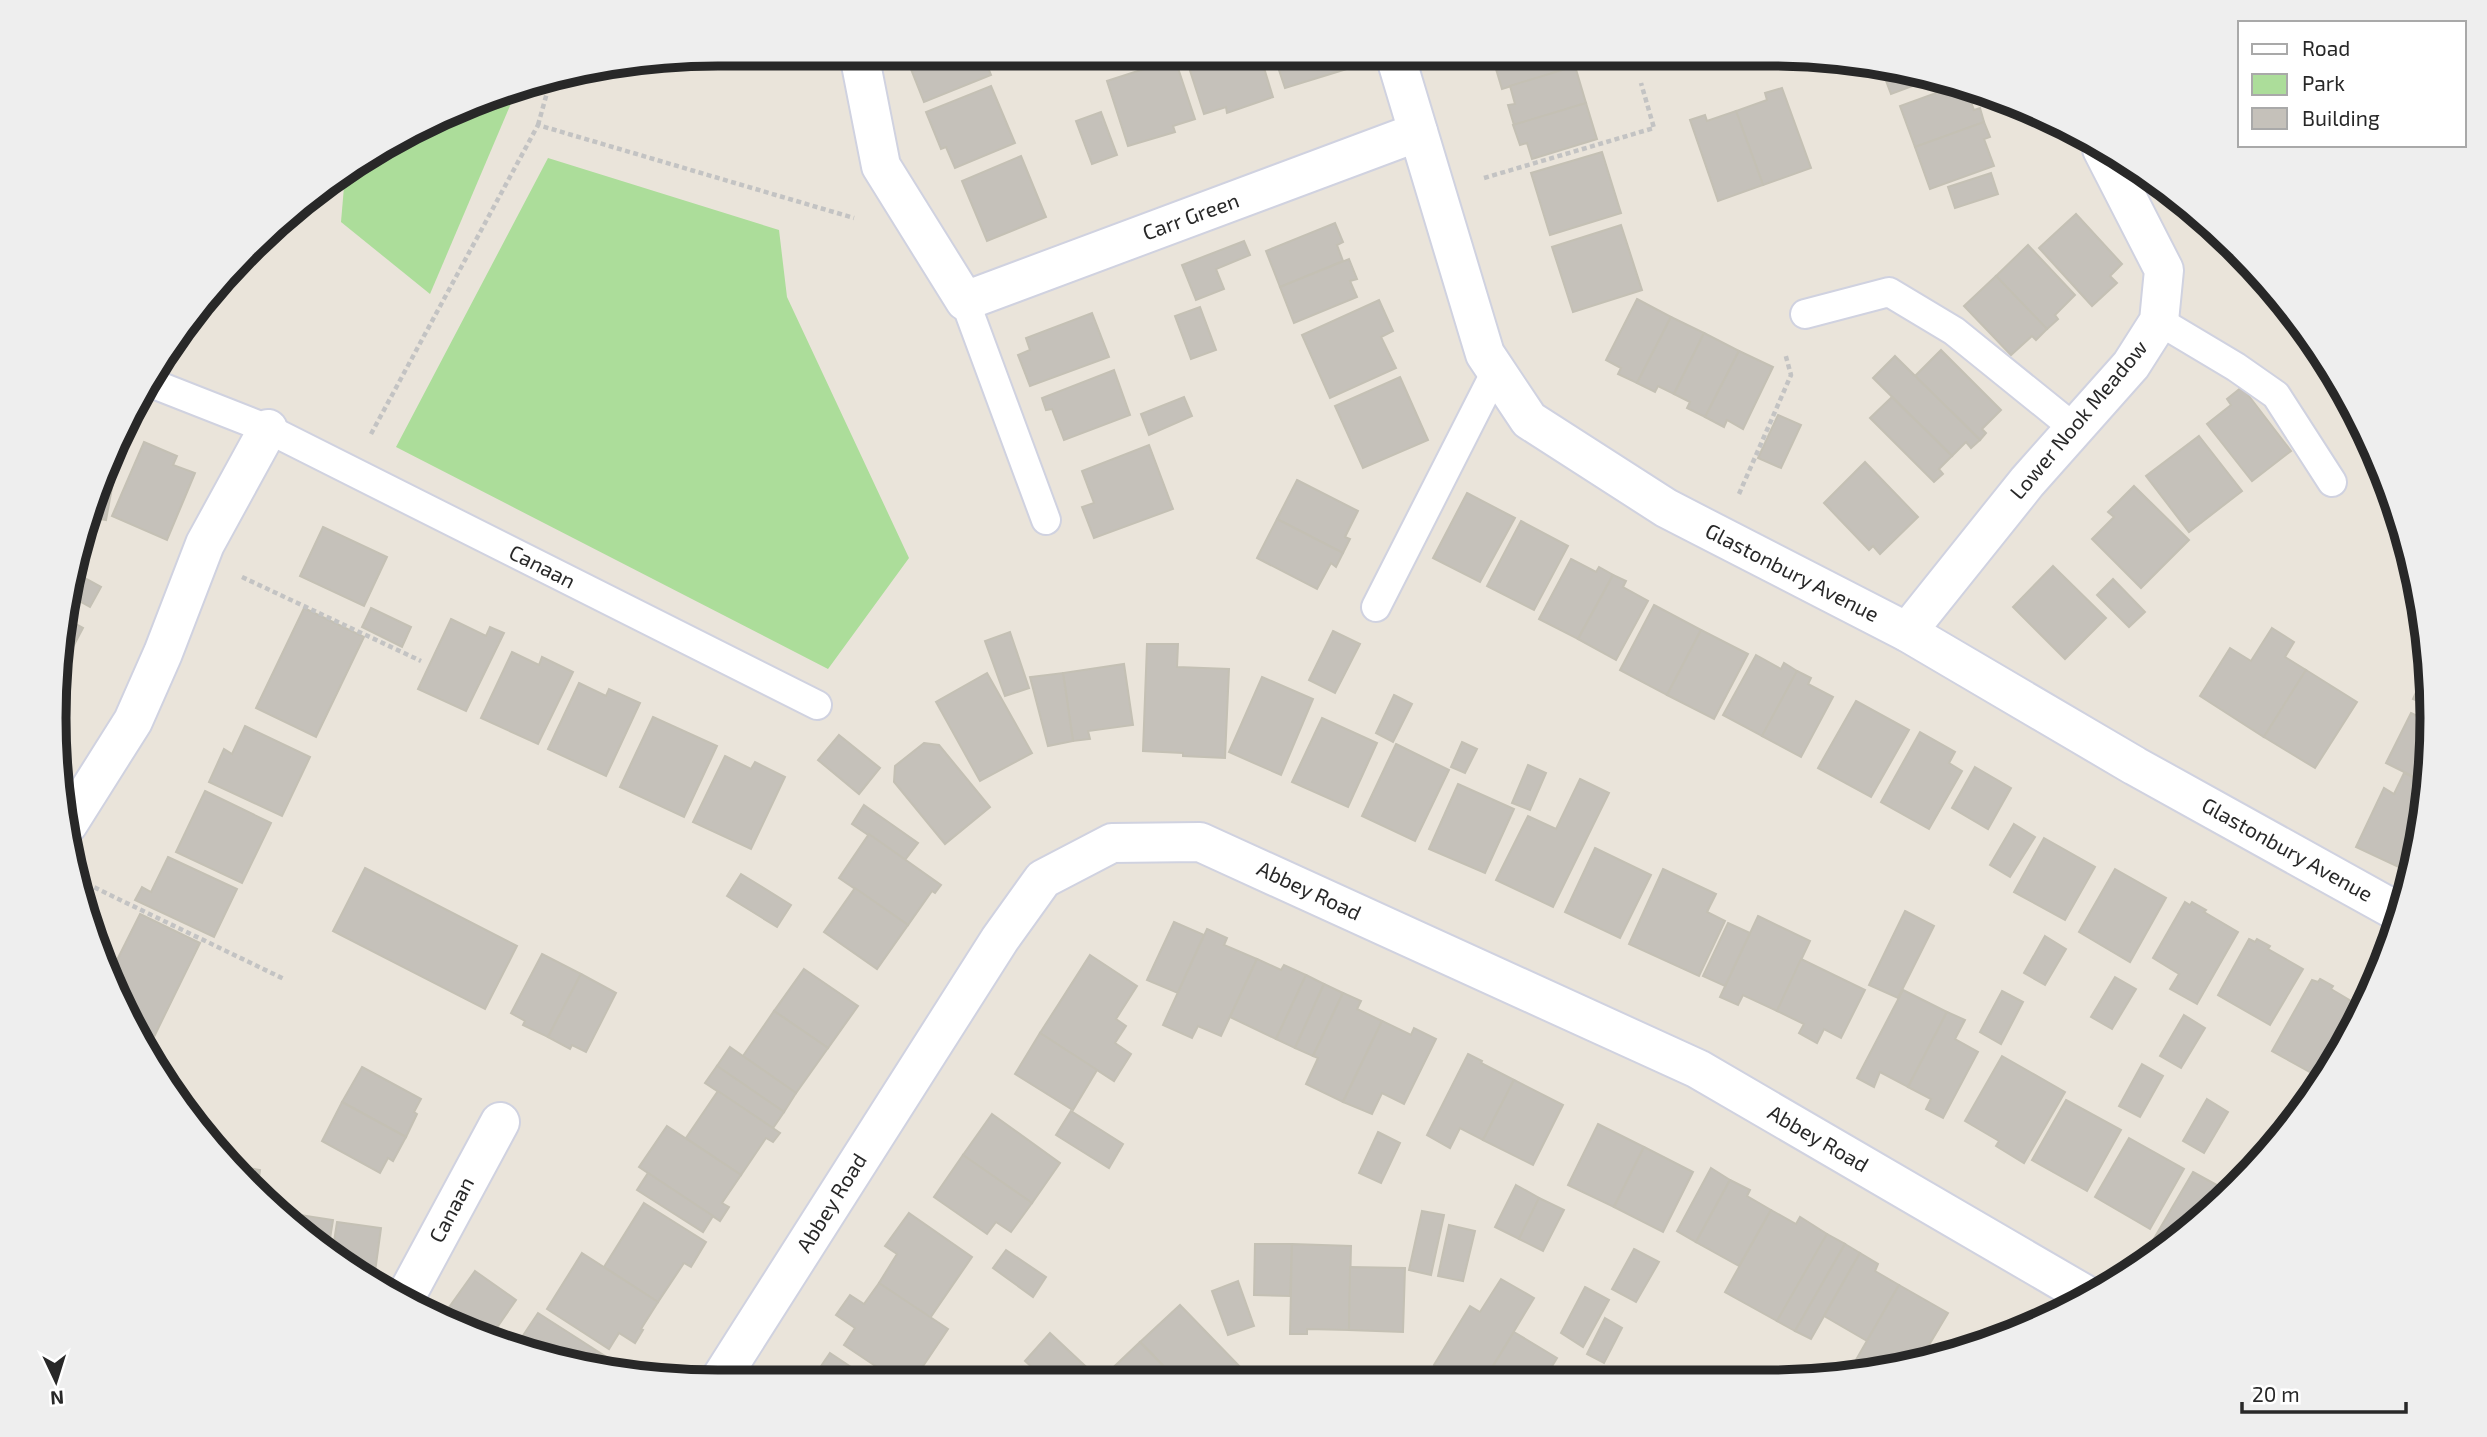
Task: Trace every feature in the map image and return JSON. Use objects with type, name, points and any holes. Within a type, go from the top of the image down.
[{"type":"street","points":[[861,66],[881,166],[965,301]]},
{"type":"street","name":"Glastonbury Avenue","points":[[1398,66],[1485,354],[1529,421],[1666,508],[1907,632],[2135,766],[2392,908]]},
{"type":"street","name":"Carr Green","points":[[965,301],[1418,132]]},
{"type":"street","name":"Lower Nook Meadow","points":[[1907,632],[2027,482],[2131,365],[2159,321],[2164,270],[2109,163]]},
{"type":"street","points":[[74,815],[133,721],[200,558],[268,429]]},
{"type":"street","name":"Abbey Road","points":[[726,1370],[1014,919],[1043,879],[1112,843],[1200,842],[1698,1069],[2079,1291]]},
{"type":"street","name":"Canaan","points":[[408,1292],[500,1122]]},
{"type":"lane","points":[[1805,314],[1889,292],[1954,331],[2074,428]]},
{"type":"lane","points":[[965,301],[1046,520]]},
{"type":"lane","points":[[2159,321],[2236,367],[2276,395],[2332,482]]},
{"type":"lane","points":[[1376,607],[1496,371]]},
{"type":"lane","name":"Canaan","points":[[158,386],[268,429],[817,705]]},
{"type":"path","points":[[1436,192],[1654,128],[1641,83]]},
{"type":"path","points":[[351,471],[537,125],[548,90]]},
{"type":"path","points":[[537,125],[926,239]]},
{"type":"path","points":[[1721,536],[1791,374],[1776,322],[1805,314]]},
{"type":"path","points":[[200,558],[421,661]]},
{"type":"path","points":[[88,885],[284,979]]},
{"type":"green space","points":[[512,100],[430,294],[341,222],[344,185],[356,176],[430,134]]},
{"type":"green space","points":[[548,158],[779,230],[787,297],[909,558],[828,669],[396,447]]},
{"type":"building","points":[[910,66],[987,66],[991,75],[924,102]]},
{"type":"building","points":[[1153,66],[1177,66],[1195,119],[1173,126],[1175,132],[1128,146],[1107,81]]},
{"type":"building","points":[[1189,66],[1263,66],[1273,97],[1227,113],[1226,107],[1204,114]]},
{"type":"building","points":[[1278,66],[1353,67],[1285,88]]},
{"type":"building","points":[[1575,66],[1502,89],[1496,69]]},
{"type":"building","points":[[1575,66],[1586,103],[1514,125],[1508,105],[1515,104],[1510,86]]},
{"type":"building","points":[[1885,77],[1917,84],[1891,94]]},
{"type":"building","points":[[991,86],[1015,143],[955,168],[946,147],[941,149],[926,112]]},
{"type":"building","points":[[1782,88],[1811,168],[1763,185],[1736,111],[1767,100],[1765,93]]},
{"type":"building","points":[[1943,91],[1970,99],[1974,110],[1980,108],[1984,122],[1915,147],[1900,106]]},
{"type":"building","points":[[1586,103],[1597,139],[1532,159],[1527,143],[1520,145],[1513,125]]},
{"type":"building","points":[[1736,111],[1763,185],[1718,201],[1690,120],[1705,115],[1707,121]]},
{"type":"building","points":[[1101,112],[1117,155],[1092,164],[1076,121]]},
{"type":"building","points":[[1984,122],[1990,137],[1984,139],[1994,166],[1930,189],[1915,147]]},
{"type":"building","points":[[1602,152],[1621,213],[1550,235],[1531,173]]},
{"type":"building","points":[[1021,156],[1046,217],[987,241],[962,181]]},
{"type":"building","points":[[1991,173],[1998,194],[1955,208],[1948,187]]},
{"type":"building","points":[[2076,214],[2122,264],[2110,276],[2117,283],[2092,306],[2039,248]]},
{"type":"building","points":[[1335,223],[1343,242],[1337,245],[1343,261],[1280,287],[1266,251]]},
{"type":"building","points":[[1621,225],[1642,290],[1573,312],[1552,247]]},
{"type":"building","points":[[1244,241],[1250,255],[1216,269],[1224,289],[1196,300],[1182,265]]},
{"type":"building","points":[[2028,245],[2075,295],[2055,315],[2058,319],[2047,329],[1996,276]]},
{"type":"building","points":[[1349,259],[1357,279],[1350,281],[1357,297],[1294,323],[1280,287]]},
{"type":"building","points":[[1996,276],[2047,329],[2036,340],[2032,336],[2011,355],[1964,306]]},
{"type":"building","points":[[1637,299],[1671,317],[1637,383],[1618,374],[1621,368],[1606,360]]},
{"type":"building","points":[[1379,300],[1393,331],[1381,337],[1396,368],[1330,398],[1302,335]]},
{"type":"building","points":[[1200,307],[1216,350],[1191,359],[1175,316]]},
{"type":"building","points":[[1092,313],[1109,357],[1030,386],[1018,355],[1030,350],[1026,338]]},
{"type":"building","points":[[1671,317],[1704,333],[1674,394],[1658,386],[1655,392],[1637,383]]},
{"type":"building","points":[[1704,333],[1739,351],[1705,417],[1687,408],[1690,402],[1674,394]]},
{"type":"building","points":[[1941,350],[2001,410],[1982,429],[1986,433],[1980,440],[1915,376]]},
{"type":"building","points":[[1739,351],[1773,367],[1743,429],[1727,420],[1724,427],[1705,417]]},
{"type":"building","points":[[1895,356],[1980,440],[1971,448],[1966,442],[1952,456],[1873,378]]},
{"type":"building","points":[[1114,370],[1130,415],[1064,440],[1052,409],[1046,410],[1042,398]]},
{"type":"building","points":[[1400,377],[1428,440],[1363,468],[1335,406]]},
{"type":"building","points":[[2242,387],[2291,451],[2252,481],[2207,424],[2231,405],[2227,399]]},
{"type":"building","points":[[1184,397],[1192,416],[1149,435],[1141,414]]},
{"type":"building","points":[[1892,397],[1952,456],[1939,469],[1943,474],[1934,482],[1870,418]]},
{"type":"building","points":[[1778,415],[1801,425],[1781,468],[1758,458]]},
{"type":"building","points":[[2199,436],[2242,491],[2189,532],[2146,476]]},
{"type":"building","points":[[144,442],[177,456],[173,465],[195,473],[167,540],[112,516]]},
{"type":"building","points":[[1149,445],[1173,509],[1094,538],[1082,507],[1094,503],[1082,471]]},
{"type":"building","points":[[1865,462],[1918,517],[1880,554],[1873,546],[1869,550],[1824,503]]},
{"type":"building","points":[[115,472],[106,520],[98,519]]},
{"type":"building","points":[[1297,480],[1358,511],[1345,537],[1350,539],[1343,553],[1277,519]]},
{"type":"building","points":[[2134,486],[2189,540],[2141,588],[2092,539],[2114,517],[2108,512]]},
{"type":"building","points":[[1467,493],[1515,518],[1480,582],[1433,558]]},
{"type":"building","points":[[1277,519],[1343,553],[1336,567],[1331,563],[1317,589],[1257,558]]},
{"type":"building","points":[[1521,521],[1568,546],[1534,610],[1487,586]]},
{"type":"building","points":[[323,527],[387,557],[364,606],[300,576]]},
{"type":"building","points":[[1571,559],[1596,572],[1599,567],[1613,575],[1578,639],[1539,619]]},
{"type":"building","points":[[2053,566],[2106,618],[2065,659],[2013,607]]},
{"type":"building","points":[[1613,575],[1626,581],[1623,587],[1648,601],[1616,660],[1578,639]]},
{"type":"building","points":[[82,577],[101,587],[90,607],[77,600]]},
{"type":"building","points":[[2113,579],[2145,612],[2129,627],[2097,595]]},
{"type":"building","points":[[1654,605],[1701,630],[1667,695],[1620,670]]},
{"type":"building","points":[[304,608],[364,637],[316,737],[256,708]]},
{"type":"building","points":[[371,608],[411,627],[402,647],[362,627]]},
{"type":"building","points":[[451,619],[486,636],[490,627],[504,633],[466,711],[418,689]]},
{"type":"building","points":[[74,623],[83,628],[70,652]]},
{"type":"building","points":[[2272,628],[2294,642],[2285,657],[2306,670],[2264,737],[2200,696],[2230,648],[2251,661]]},
{"type":"building","points":[[1701,630],[1748,654],[1714,719],[1667,695]]},
{"type":"building","points":[[1333,631],[1360,644],[1335,693],[1309,680]]},
{"type":"building","points":[[1010,632],[1029,688],[1005,696],[985,641]]},
{"type":"building","points":[[1147,644],[1178,644],[1177,667],[1229,669],[1225,758],[1143,751]]},
{"type":"building","points":[[512,652],[539,665],[542,657],[573,672],[538,744],[481,718]]},
{"type":"building","points":[[1756,655],[1781,669],[1784,663],[1797,671],[1762,736],[1723,715]]},
{"type":"building","points":[[1124,664],[1133,725],[1088,731],[1090,739],[1073,741],[1063,673]]},
{"type":"building","points":[[2306,670],[2357,702],[2315,768],[2264,737]]},
{"type":"building","points":[[1797,671],[1811,678],[1808,684],[1833,697],[1801,757],[1762,736]]},
{"type":"building","points":[[987,673],[1032,753],[980,781],[936,702]]},
{"type":"building","points":[[1063,673],[1073,741],[1048,746],[1030,677]]},
{"type":"building","points":[[1262,677],[1313,699],[1281,775],[1229,752]]},
{"type":"building","points":[[579,683],[606,696],[609,689],[640,703],[606,776],[548,749]]},
{"type":"building","points":[[2419,685],[2420,702],[2413,699]]},
{"type":"building","points":[[1394,695],[1412,704],[1393,742],[1376,733]]},
{"type":"building","points":[[1856,701],[1909,730],[1871,797],[1818,768]]},
{"type":"building","points":[[2411,713],[2420,717],[2417,779],[2386,763]]},
{"type":"building","points":[[653,717],[717,746],[684,817],[620,787]]},
{"type":"building","points":[[1322,718],[1377,743],[1348,807],[1292,782]]},
{"type":"building","points":[[245,726],[310,757],[282,816],[209,782],[224,749],[232,754]]},
{"type":"building","points":[[1920,732],[1955,752],[1949,763],[1962,771],[1929,829],[1881,802]]},
{"type":"building","points":[[839,735],[880,768],[859,794],[818,760]]},
{"type":"building","points":[[1462,742],[1477,749],[1465,773],[1451,767]]},
{"type":"building","points":[[924,743],[939,745],[990,807],[945,844],[894,782],[895,766]]},
{"type":"building","points":[[1396,744],[1449,770],[1415,841],[1362,816]]},
{"type":"building","points":[[725,756],[751,769],[755,762],[785,777],[751,849],[693,822]]},
{"type":"building","points":[[1528,765],[1546,773],[1530,810],[1512,803]]},
{"type":"building","points":[[1975,767],[2011,788],[1988,829],[1952,808]]},
{"type":"building","points":[[2404,773],[2417,779],[2402,869],[2356,847],[2384,788],[2394,794]]},
{"type":"building","points":[[1580,779],[1609,793],[1553,907],[1496,880],[1528,816],[1556,829]]},
{"type":"building","points":[[1458,784],[1514,809],[1485,873],[1429,849]]},
{"type":"building","points":[[205,791],[271,823],[242,883],[176,852]]},
{"type":"building","points":[[864,805],[918,843],[905,860],[852,824]]},
{"type":"building","points":[[2014,824],[2035,837],[2010,877],[1990,865]]},
{"type":"building","points":[[869,834],[941,885],[935,893],[932,891],[908,925],[839,878]]},
{"type":"building","points":[[2044,838],[2095,867],[2065,920],[2014,892]]},
{"type":"building","points":[[1595,848],[1651,875],[1620,938],[1565,912]]},
{"type":"building","points":[[168,857],[237,889],[214,937],[135,900],[142,887],[151,892]]},
{"type":"building","points":[[365,868],[517,946],[485,1009],[333,931]]},
{"type":"building","points":[[1663,869],[1716,894],[1707,912],[1725,921],[1699,976],[1629,944]]},
{"type":"building","points":[[2115,869],[2166,898],[2130,962],[2079,932]]},
{"type":"building","points":[[741,874],[791,905],[777,927],[727,896]]},
{"type":"building","points":[[855,888],[908,925],[877,969],[824,932]]},
{"type":"building","points":[[2185,902],[2190,905],[2192,902],[2238,932],[2197,1004],[2170,989],[2179,974],[2153,958]]},
{"type":"building","points":[[1905,911],[1934,926],[1898,998],[1869,985]]},
{"type":"building","points":[[140,914],[200,943],[152,1041],[115,965]]},
{"type":"building","points":[[1758,916],[1810,941],[1777,1011],[1743,995],[1738,1005],[1720,997]]},
{"type":"building","points":[[1174,922],[1204,935],[1178,993],[1147,980]]},
{"type":"building","points":[[1728,923],[1750,933],[1725,986],[1703,976]]},
{"type":"building","points":[[1207,929],[1227,938],[1224,945],[1257,959],[1221,1036],[1198,1026],[1192,1038],[1163,1025]]},
{"type":"building","points":[[2045,936],[2066,949],[2045,985],[2024,973]]},
{"type":"building","points":[[2249,939],[2255,942],[2257,939],[2270,946],[2268,949],[2303,969],[2270,1025],[2218,995]]},
{"type":"building","points":[[542,954],[581,974],[548,1037],[523,1025],[525,1021],[511,1013]]},
{"type":"building","points":[[1090,955],[1137,986],[1116,1019],[1126,1026],[1115,1043],[1131,1054],[1114,1081],[1040,1033]]},
{"type":"building","points":[[1257,959],[1281,970],[1284,965],[1306,975],[1276,1039],[1230,1017]]},
{"type":"building","points":[[1801,959],[1865,990],[1841,1038],[1824,1029],[1817,1043],[1799,1033],[1804,1024],[1777,1011]]},
{"type":"building","points":[[804,969],[858,1006],[828,1048],[774,1011]]},
{"type":"building","points":[[581,974],[616,993],[586,1052],[572,1045],[570,1049],[548,1037]]},
{"type":"building","points":[[1306,975],[1324,984],[1295,1048],[1276,1039]]},
{"type":"building","points":[[2115,977],[2136,989],[2112,1029],[2091,1017]]},
{"type":"building","points":[[2320,979],[2333,986],[2331,989],[2355,1003],[2315,1075],[2272,1051],[2312,980],[2318,982]]},
{"type":"building","points":[[1324,984],[1343,993],[1313,1056],[1295,1048]]},
{"type":"building","points":[[1903,990],[1947,1012],[1908,1087],[1880,1072],[1874,1087],[1857,1078]]},
{"type":"building","points":[[2002,991],[2023,1002],[2001,1044],[1980,1032]]},
{"type":"building","points":[[1343,993],[1361,1001],[1357,1009],[1382,1021],[1343,1102],[1306,1084],[1318,1058],[1313,1056]]},
{"type":"building","points":[[774,1011],[828,1048],[796,1093],[743,1056]]},
{"type":"building","points":[[1947,1012],[1965,1020],[1955,1039],[1978,1052],[1943,1118],[1926,1109],[1931,1099],[1908,1087]]},
{"type":"building","points":[[2184,1015],[2205,1028],[2181,1068],[2160,1056]]},
{"type":"building","points":[[1382,1021],[1411,1035],[1414,1028],[1436,1039],[1404,1104],[1382,1093],[1372,1114],[1343,1102]]},
{"type":"building","points":[[1040,1033],[1097,1070],[1073,1110],[1015,1074]]},
{"type":"building","points":[[730,1047],[796,1093],[784,1112],[717,1066]]},
{"type":"building","points":[[1468,1054],[1514,1080],[1483,1140],[1460,1128],[1450,1148],[1427,1135]]},
{"type":"building","points":[[2002,1056],[2065,1092],[2024,1163],[1996,1146],[1999,1141],[1965,1121]]},
{"type":"building","points":[[2142,1064],[2163,1076],[2140,1117],[2119,1106]]},
{"type":"building","points":[[717,1066],[784,1112],[773,1128],[705,1083]]},
{"type":"building","points":[[362,1067],[421,1099],[406,1137],[342,1102]]},
{"type":"building","points":[[1514,1080],[1563,1105],[1533,1165],[1483,1140]]},
{"type":"building","points":[[718,1091],[780,1133],[773,1142],[766,1138],[741,1175],[686,1138]]},
{"type":"building","points":[[2207,1099],[2228,1112],[2204,1153],[2183,1141]]},
{"type":"building","points":[[2066,1100],[2121,1130],[2087,1191],[2032,1160]]},
{"type":"building","points":[[342,1102],[406,1137],[393,1161],[388,1158],[380,1173],[322,1141]]},
{"type":"building","points":[[1071,1111],[1123,1144],[1109,1168],[1056,1135]]},
{"type":"building","points":[[992,1114],[1060,1163],[1032,1203],[963,1155]]},
{"type":"building","points":[[1598,1124],[1644,1147],[1614,1207],[1568,1185]]},
{"type":"building","points":[[667,1126],[741,1175],[722,1203],[729,1207],[720,1221],[639,1167]]},
{"type":"building","points":[[1378,1132],[1400,1143],[1381,1183],[1359,1173]]},
{"type":"building","points":[[2129,1138],[2184,1169],[2150,1229],[2095,1197]]},
{"type":"building","points":[[1644,1147],[1693,1172],[1663,1232],[1614,1207]]},
{"type":"building","points":[[963,1155],[1032,1203],[1011,1232],[996,1222],[987,1234],[934,1197]]},
{"type":"building","points":[[246,1167],[260,1170],[258,1181]]},
{"type":"building","points":[[1711,1168],[1730,1180],[1696,1242],[1677,1231]]},
{"type":"building","points":[[2193,1172],[2222,1188],[2165,1236],[2155,1244],[2152,1242]]},
{"type":"building","points":[[648,1173],[713,1216],[703,1232],[637,1190]]},
{"type":"building","points":[[1730,1180],[1750,1190],[1747,1196],[1771,1210],[1739,1266],[1696,1242]]},
{"type":"building","points":[[1516,1185],[1539,1198],[1519,1239],[1495,1227]]},
{"type":"building","points":[[1539,1198],[1564,1210],[1543,1251],[1519,1239]]},
{"type":"building","points":[[644,1203],[706,1242],[691,1267],[684,1263],[658,1302],[604,1267]]},
{"type":"building","points":[[1771,1210],[1796,1224],[1800,1217],[1827,1234],[1777,1321],[1725,1292]]},
{"type":"building","points":[[1422,1211],[1444,1215],[1431,1275],[1409,1270]]},
{"type":"building","points":[[909,1213],[972,1257],[930,1318],[879,1283],[897,1254],[885,1246]]},
{"type":"building","points":[[295,1214],[333,1220],[330,1242]]},
{"type":"building","points":[[337,1222],[381,1228],[375,1272],[334,1245]]},
{"type":"building","points":[[1449,1225],[1475,1231],[1463,1281],[1438,1276]]},
{"type":"building","points":[[1827,1234],[1845,1244],[1795,1331],[1777,1321]]},
{"type":"building","points":[[1255,1244],[1292,1244],[1290,1296],[1254,1295]]},
{"type":"building","points":[[1292,1244],[1351,1246],[1349,1330],[1307,1329],[1307,1334],[1290,1334]]},
{"type":"building","points":[[1845,1244],[1860,1253],[1811,1339],[1795,1331]]},
{"type":"building","points":[[1634,1249],[1659,1262],[1636,1302],[1612,1289]]},
{"type":"building","points":[[1006,1250],[1046,1277],[1033,1297],[993,1268]]},
{"type":"building","points":[[582,1253],[658,1302],[635,1343],[619,1333],[609,1349],[547,1309]]},
{"type":"building","points":[[1860,1253],[1878,1264],[1875,1271],[1899,1285],[1867,1341],[1824,1316]]},
{"type":"building","points":[[1350,1267],[1405,1268],[1403,1332],[1349,1330]]},
{"type":"building","points":[[475,1271],[516,1300],[495,1331],[447,1311]]},
{"type":"building","points":[[1501,1279],[1534,1298],[1491,1370],[1442,1370],[1434,1365],[1470,1306],[1480,1312]]},
{"type":"building","points":[[1238,1281],[1254,1326],[1228,1335],[1212,1291]]},
{"type":"building","points":[[879,1283],[948,1329],[920,1370],[882,1370],[844,1345],[855,1328],[836,1315],[850,1295],[864,1304]]},
{"type":"building","points":[[1899,1285],[1948,1313],[1925,1351],[1853,1365]]},
{"type":"building","points":[[1585,1287],[1609,1300],[1583,1347],[1561,1333]]},
{"type":"building","points":[[1180,1305],[1243,1370],[1167,1370],[1140,1342]]},
{"type":"building","points":[[538,1313],[614,1362],[591,1358],[520,1339]]},
{"type":"building","points":[[1605,1318],[1622,1328],[1604,1363],[1587,1354]]},
{"type":"building","points":[[1514,1332],[1557,1358],[1550,1370],[1491,1370]]},
{"type":"building","points":[[1050,1333],[1090,1370],[1035,1370],[1025,1361]]},
{"type":"building","points":[[1140,1342],[1167,1370],[1111,1370]]},
{"type":"building","points":[[830,1353],[856,1370],[818,1370]]}]
